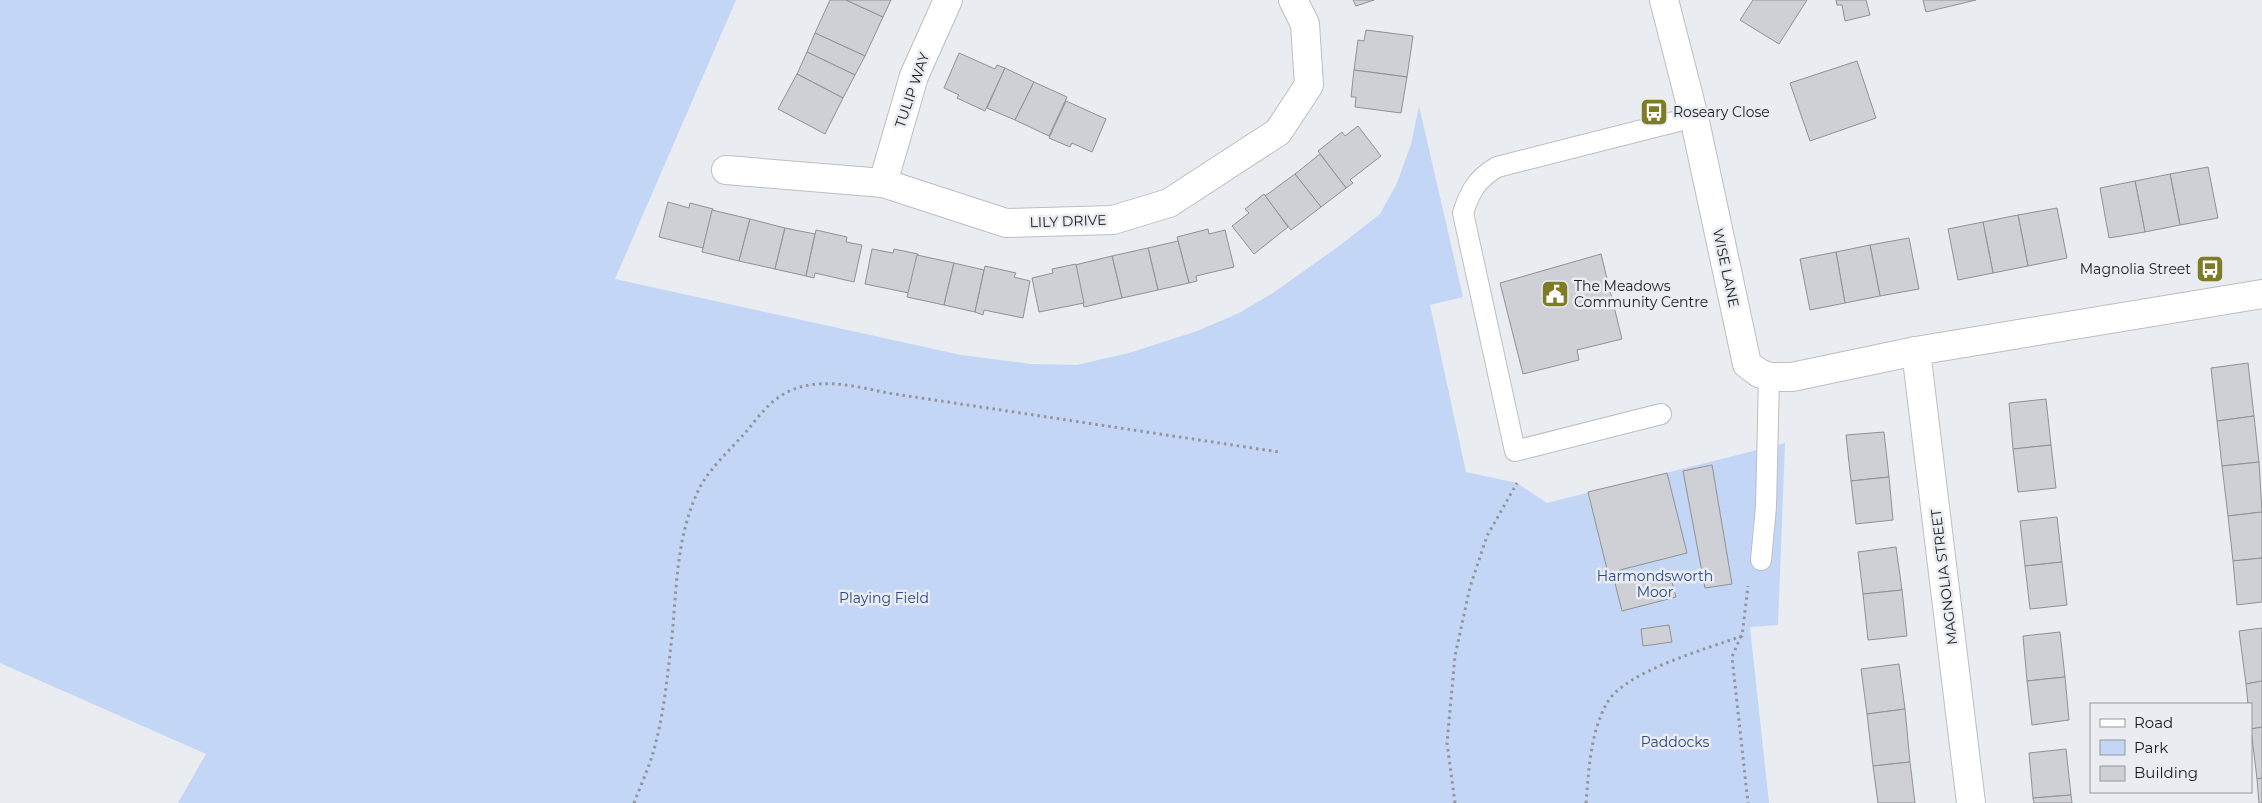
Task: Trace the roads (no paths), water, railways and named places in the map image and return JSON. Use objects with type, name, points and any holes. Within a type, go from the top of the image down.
[{"type":"street","name":"TULIP WAY","points":[[883,183],[914,76],[948,0]]},
{"type":"street","name":"LILY DRIVE","points":[[726,170],[883,183],[1006,223],[1113,220],[1169,203],[1278,132],[1309,85],[1305,24],[1293,0]]},
{"type":"street","name":"WISE LANE","points":[[1664,0],[1694,117],[1747,364],[1759,374],[1769,377]]},
{"type":"street","points":[[1769,377],[1792,377],[1916,351],[2262,294]]},
{"type":"street","name":"MAGNOLIA STREET","points":[[1916,351],[1971,803]]},
{"type":"lane","points":[[1661,414],[1515,451],[1463,213],[1470,192],[1482,176],[1497,167],[1694,117]]},
{"type":"lane","points":[[1760,560],[1766,507],[1769,377]]},
{"type":"place","name":"Roseary Close","points":[[1654,112]]},
{"type":"place","name":"Magnolia Street","points":[[2210,269]]},
{"type":"place","name":"The Meadows Community Centre","points":[[1555,294]]},
{"type":"park label","name":"Harmondsworth Moor","points":[[1655,584]]},
{"type":"park label","name":"Playing Field","points":[[884,598]]},
{"type":"park label","name":"Paddocks","points":[[1675,742]]}]
